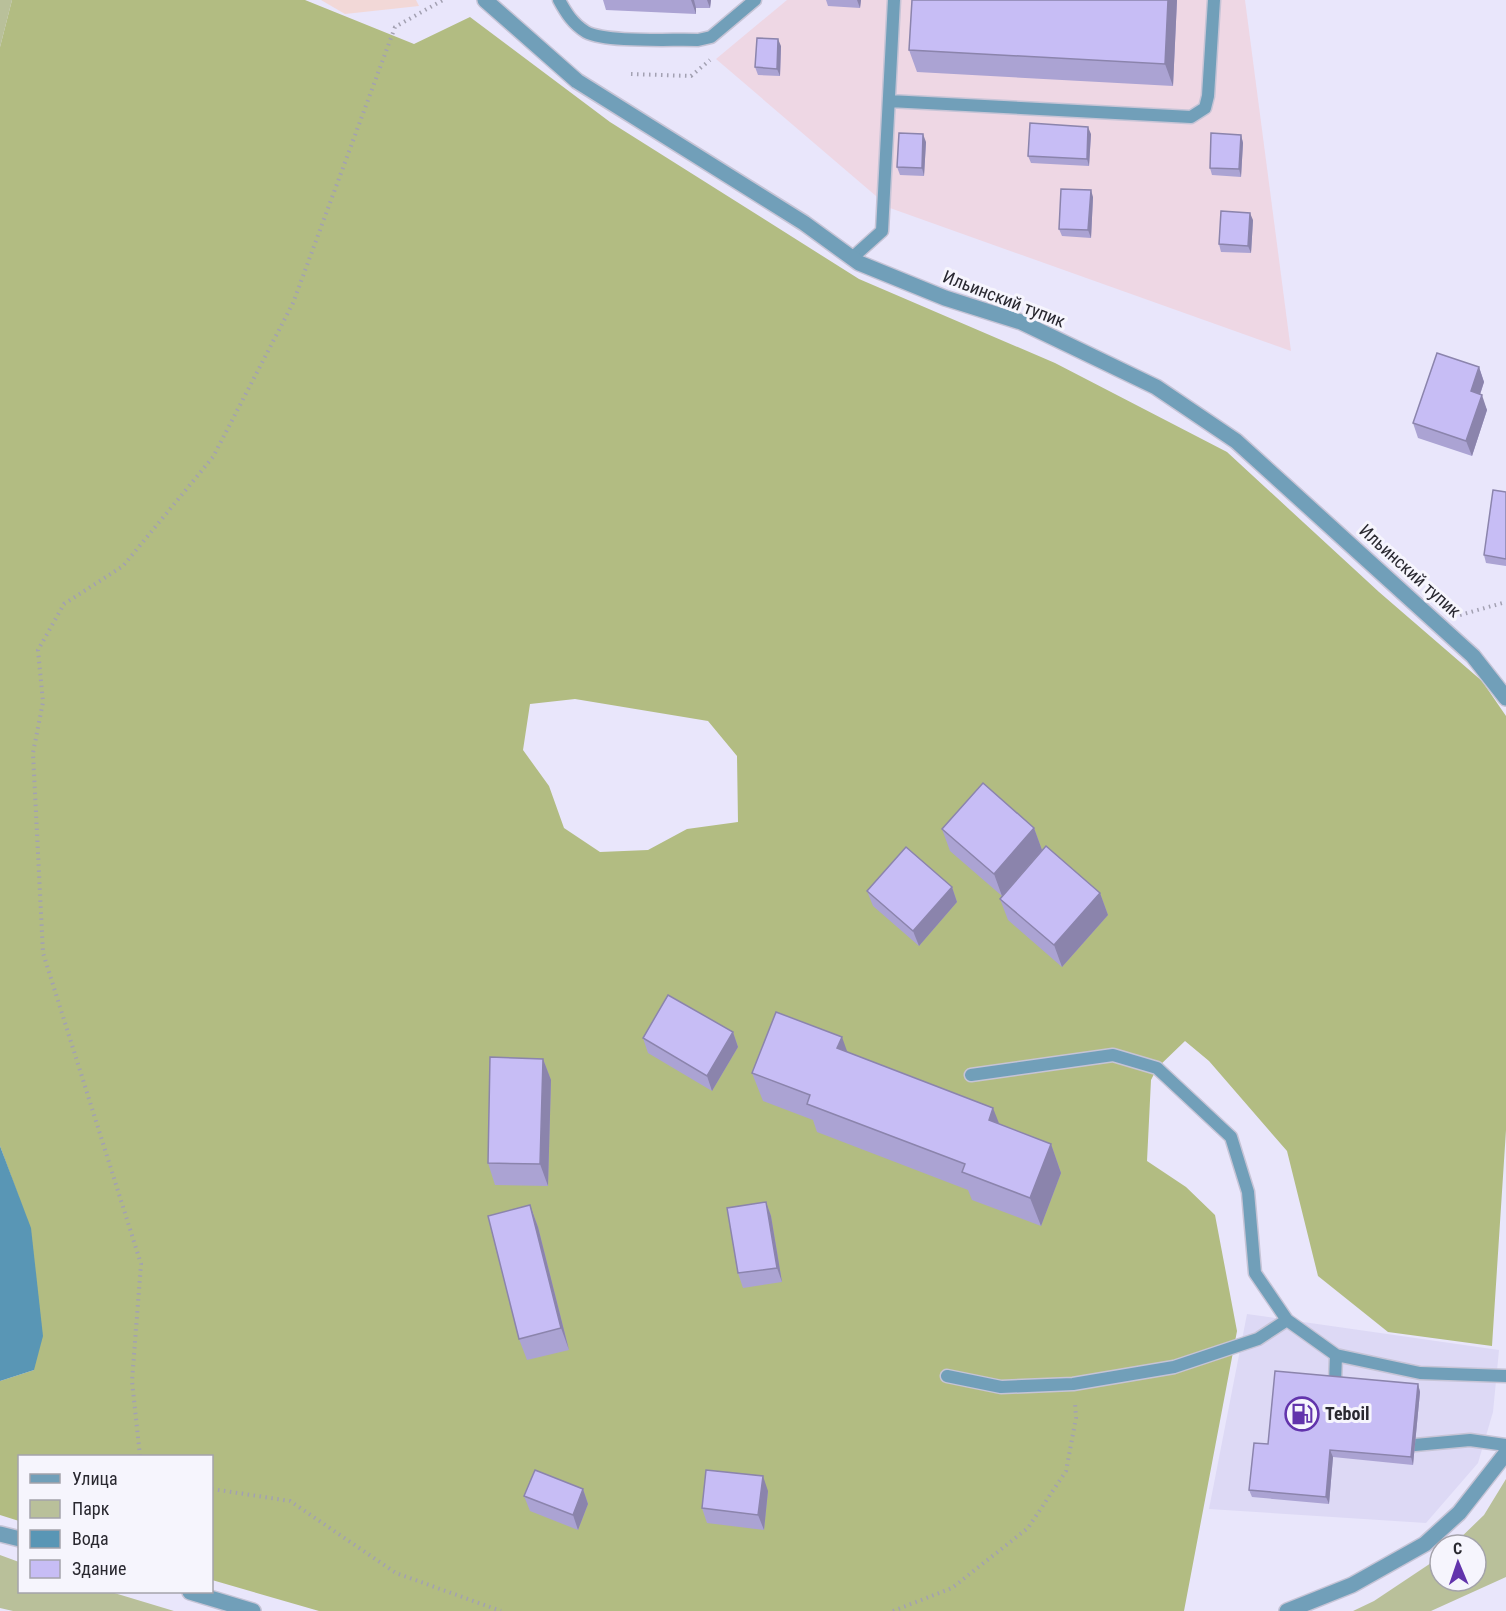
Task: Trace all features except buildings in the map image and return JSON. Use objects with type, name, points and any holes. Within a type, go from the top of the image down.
[{"type":"street","name":"Ильинский тупик","points":[[485,0],[577,81],[804,223],[852,258],[945,298],[1021,322],[1156,387],[1236,441],[1473,656],[1506,698]]},
{"type":"street","points":[[1287,1611],[1352,1585],[1425,1544],[1459,1513],[1506,1453]]},
{"type":"street","points":[[0,1534],[18,1538]]},
{"type":"street","points":[[193,1593],[254,1611]]},
{"type":"lane","points":[[559,0],[567,14],[578,26],[601,37],[698,40],[711,37],[755,0]]},
{"type":"lane","points":[[852,258],[882,231],[894,0]]},
{"type":"lane","points":[[889,101],[1191,117],[1204,108],[1208,96],[1214,0]]},
{"type":"lane","points":[[971,1075],[1113,1055],[1157,1068],[1231,1137],[1248,1192],[1255,1273],[1287,1320],[1336,1355],[1420,1373],[1506,1376]]},
{"type":"lane","points":[[947,1376],[1001,1387],[1073,1384],[1174,1367],[1258,1339],[1287,1320]]},
{"type":"lane","points":[[1335,1384],[1336,1355]]},
{"type":"lane","points":[[1415,1445],[1470,1440],[1506,1444]]},
{"type":"path","points":[[140,1455],[132,1381],[141,1264],[43,953],[33,753],[43,702],[38,650],[64,604],[123,566],[213,457],[293,303],[395,27],[443,0]]},
{"type":"path","points":[[1460,615],[1506,602]]},
{"type":"path","points":[[892,1611],[951,1588],[1028,1528],[1066,1472],[1076,1418],[1073,1384]]},
{"type":"path","points":[[213,1489],[290,1501],[396,1573],[501,1611]]},
{"type":"shaded area","points":[[321,0],[416,0],[419,6],[345,14]]},
{"type":"shaded area","points":[[787,0],[1245,0],[1291,351],[890,208],[716,59]]},
{"type":"shaded area","points":[[1247,1314],[1499,1350],[1493,1412],[1478,1463],[1426,1523],[1209,1509]]},
{"type":"green space","points":[[0,0],[12,0],[0,47]]},
{"type":"green space","points":[[12,0],[305,0],[414,44],[470,17],[610,122],[859,279],[1055,363],[1227,452],[1379,592],[1482,681],[1506,716],[1506,1130],[1492,1346],[1388,1332],[1318,1276],[1287,1151],[1209,1061],[1185,1041],[1157,1068],[1151,1080],[1147,1161],[1186,1187],[1215,1215],[1237,1331],[1184,1611],[319,1611],[213,1580],[213,1455],[18,1455],[18,1521],[0,1515],[0,1381],[34,1370],[30,1228],[0,1146],[0,47]],"holes":[[[575,699],[708,721],[737,756],[738,822],[687,829],[648,850],[600,852],[564,828],[549,786],[523,750],[530,704]]]},
{"type":"green space","points":[[1506,1479],[1506,1577],[1488,1585],[1488,1533],[1465,1533],[1484,1515]]},
{"type":"green space","points":[[0,1555],[18,1562],[18,1593],[114,1593],[174,1611],[13,1611],[0,1608]]},
{"type":"green space","points":[[1428,1565],[1428,1593],[1471,1593],[1431,1611],[1353,1611],[1374,1601]]},
{"type":"water","points":[[0,1146],[31,1228],[43,1336],[34,1370],[0,1381]]},
{"type":"place","name":"Teboil","points":[[1302,1414]]}]
